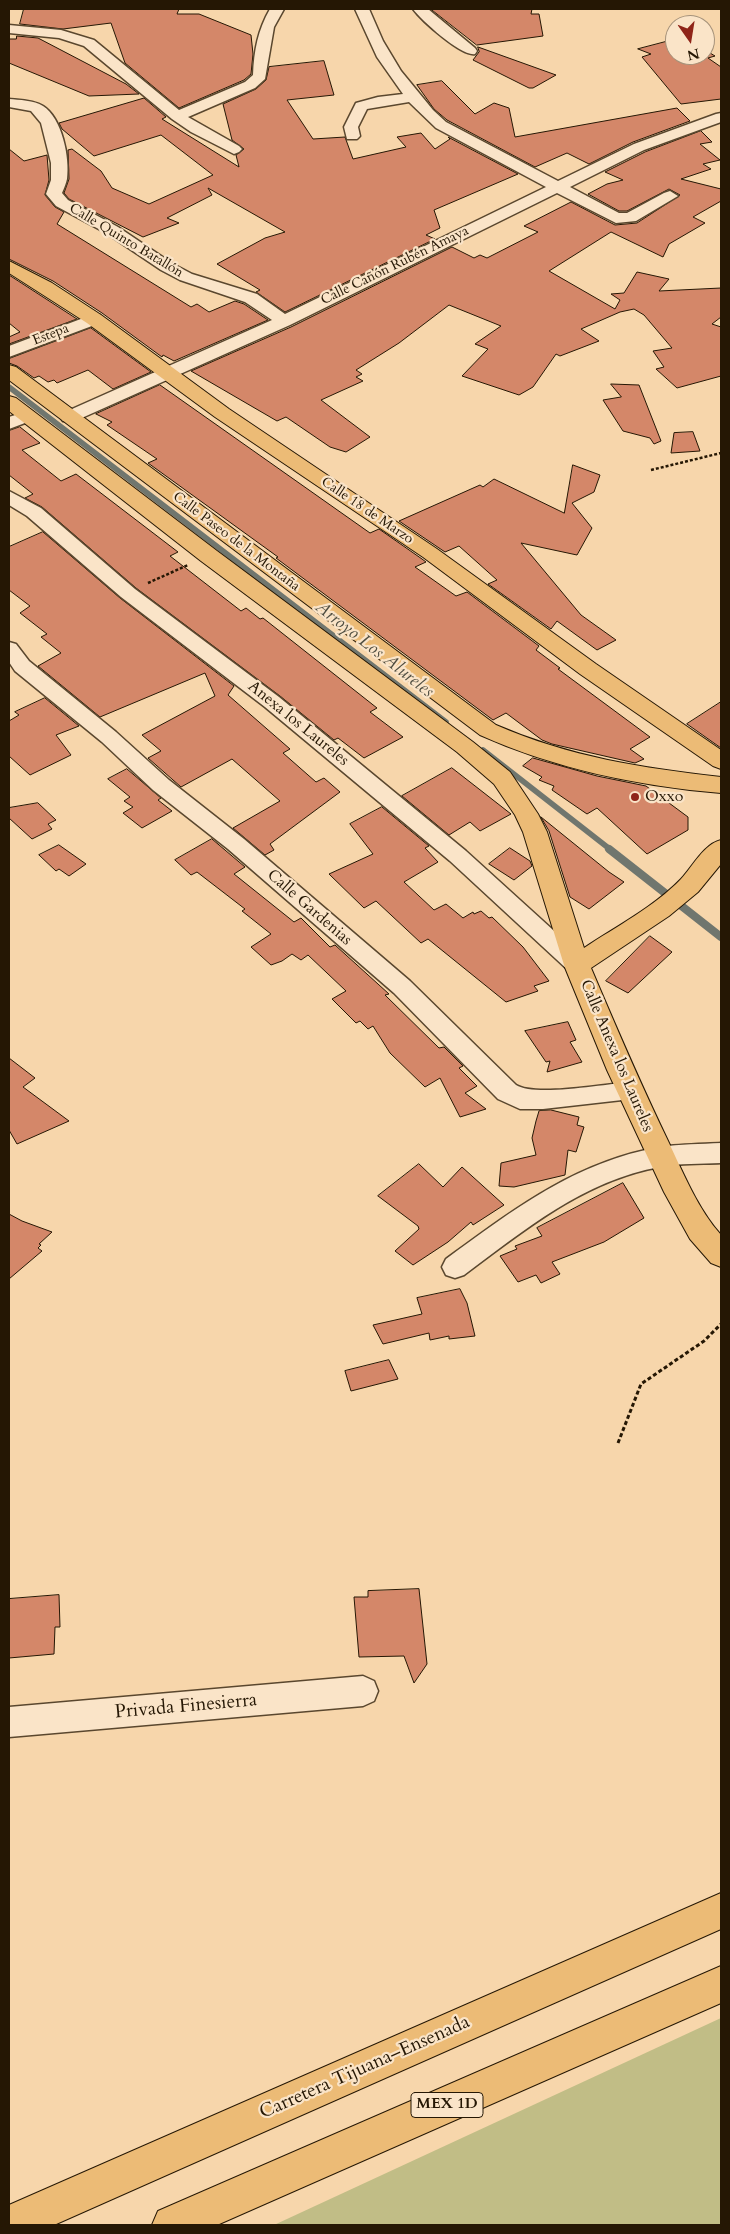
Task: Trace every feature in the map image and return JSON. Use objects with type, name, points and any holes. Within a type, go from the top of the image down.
[{"type":"main road","name":"Calle 18 de Marzo","points":[[9,266],[46,287],[94,319],[168,374],[430,553],[588,670],[721,761]]},
{"type":"main road","name":"Calle Paseo de la Montaña","points":[[9,371],[488,730],[516,744],[546,754],[634,773],[721,785]]},
{"type":"main road","name":"Calle Paseo de la Montaña","points":[[9,402],[18,420],[209,556],[464,747],[502,778],[526,814],[535,832],[577,965]]},
{"type":"main road","name":"Calle Anexa los Laureles","points":[[721,848],[689,886],[660,910],[577,965],[620,1070],[660,1157],[700,1231],[721,1255]]},
{"type":"main road","name":"Carretera Tijuana–Ensenada","points":[[9,2225],[721,1911]]},
{"type":"main road","name":"MEX 1D","points":[[172,2225],[721,1984]]},
{"type":"street","points":[[177,116],[257,80],[262,71],[261,54],[267,27],[277,9]]},
{"type":"street","points":[[362,9],[383,55],[400,82],[424,111],[441,125],[616,218],[630,218],[670,196]]},
{"type":"street","points":[[420,9],[470,51]]},
{"type":"street","points":[[9,29],[61,34],[89,43],[177,116],[196,129],[234,149]]},
{"type":"street","points":[[352,136],[351,128],[361,106],[378,101],[413,97]]},
{"type":"street","name":"Calle Quinto Batallón","points":[[9,103],[29,106],[43,114],[58,152],[60,162],[59,182],[54,194],[62,203],[112,230],[167,267],[186,277],[251,298],[284,321]]},
{"type":"street","name":"Calle Cañón Rubén Amaya","points":[[69,417],[284,321],[640,147],[721,117]]},
{"type":"street","name":"Estepa","points":[[9,352],[94,319]]},
{"type":"street","name":"Anexa los Laureles","points":[[9,497],[34,512],[128,593],[272,702],[429,831],[577,965]]},
{"type":"street","name":"Calle Gardenias","points":[[9,648],[22,666],[109,737],[161,785],[236,844],[402,987],[507,1092],[520,1100],[543,1100],[631,1091]]},
{"type":"street","points":[[455,1267],[519,1219],[590,1177],[660,1157],[721,1154]]},
{"type":"street","name":"Privada Finesierra","points":[[9,1722],[363,1691]]},
{"type":"path","points":[[652,470],[721,454]]},
{"type":"path","points":[[128,593],[209,556]]},
{"type":"path","points":[[618,1443],[641,1384],[704,1341],[721,1324]]},
{"type":"shaded area","points":[[721,2018],[721,2225],[274,2225]]},
{"type":"building","points":[[24,9],[179,9],[177,14],[199,14],[251,35],[253,54],[251,74],[244,80],[179,108],[125,63],[111,23],[63,29],[20,24]]},
{"type":"building","points":[[431,9],[532,9],[531,14],[539,14],[543,36],[477,45]]},
{"type":"building","points":[[17,36],[38,38],[126,84],[139,94],[89,96],[9,63],[9,39],[16,39]]},
{"type":"building","points":[[665,42],[665,65],[715,65],[715,63],[721,67],[721,99],[681,104],[642,57],[651,54],[638,49]]},
{"type":"building","points":[[478,47],[556,75],[533,88],[529,88],[473,60],[479,52]]},
{"type":"building","points":[[324,61],[334,95],[287,100],[313,139],[345,137],[353,159],[406,147],[397,137],[421,133],[435,149],[450,139],[448,137],[518,174],[434,210],[440,228],[426,235],[435,239],[285,312],[256,292],[260,290],[217,264],[265,238],[285,232],[208,188],[212,195],[167,218],[179,223],[143,237],[69,199],[64,193],[69,179],[68,150],[72,149],[101,171],[112,188],[149,204],[213,175],[161,135],[94,156],[62,129],[59,123],[144,98],[166,117],[162,119],[239,167],[236,155],[244,149],[232,140],[223,104],[256,89],[266,80],[269,67]]},
{"type":"building","points":[[442,81],[475,114],[494,103],[509,108],[515,137],[677,108],[690,121],[633,142],[589,164],[567,153],[535,167],[447,120],[434,109],[417,85]]},
{"type":"building","points":[[701,131],[712,142],[700,144],[720,160],[703,164],[711,169],[681,179],[721,189],[721,201],[693,217],[705,223],[669,244],[663,257],[611,232],[549,271],[615,309],[620,300],[611,294],[624,293],[637,272],[669,279],[659,291],[721,288],[721,317],[712,324],[721,327],[721,376],[677,388],[656,369],[664,367],[653,351],[672,348],[644,315],[634,309],[620,312],[581,329],[599,341],[560,356],[556,354],[533,387],[519,395],[462,376],[488,349],[475,344],[501,326],[449,305],[399,343],[356,370],[362,374],[356,377],[363,381],[321,400],[370,437],[346,452],[330,447],[286,417],[277,421],[191,371],[291,327],[452,247],[474,258],[480,255],[487,258],[538,232],[524,226],[571,202],[615,225],[637,223],[680,195],[669,189],[627,211],[619,211],[588,194],[607,184],[623,180],[605,172],[645,152]]},
{"type":"building","points":[[9,149],[24,161],[47,155],[49,180],[45,195],[55,207],[64,212],[57,224],[191,307],[197,304],[209,312],[235,301],[244,304],[268,320],[174,361],[163,355],[162,357],[102,313],[53,281],[9,259]]},
{"type":"building","points":[[9,275],[77,319],[9,344],[9,337],[20,332],[9,323]]},
{"type":"building","points":[[91,328],[151,372],[113,389],[88,370],[57,383],[54,380],[48,382],[39,376],[34,378],[17,366],[9,363],[9,359]]},
{"type":"building","points":[[611,384],[639,385],[661,441],[654,444],[650,438],[623,431],[603,400],[621,397]]},
{"type":"building","points":[[160,385],[370,533],[379,529],[422,559],[426,562],[415,567],[456,596],[467,592],[539,646],[536,650],[560,668],[558,669],[650,737],[630,749],[644,759],[635,763],[552,744],[542,740],[506,713],[493,720],[276,558],[278,557],[148,463],[157,459],[107,425],[112,422],[96,414]]},
{"type":"building","points":[[20,427],[40,443],[22,450],[61,481],[76,474],[178,552],[170,556],[241,611],[246,608],[260,619],[263,618],[377,708],[370,712],[403,737],[364,758],[338,738],[334,740],[280,696],[136,588],[42,507],[25,498],[33,494],[9,475],[9,431]]},
{"type":"building","points":[[693,432],[700,451],[671,453],[674,433]]},
{"type":"building","points":[[573,465],[600,475],[594,492],[572,503],[592,528],[577,555],[521,543],[581,615],[616,640],[597,650],[557,621],[551,629],[488,584],[497,580],[459,546],[445,552],[399,521],[480,485],[483,487],[494,479],[564,513]]},
{"type":"building","points":[[43,532],[120,598],[234,686],[228,695],[290,749],[283,753],[316,782],[324,778],[340,792],[270,844],[274,850],[265,855],[233,828],[280,801],[232,759],[181,787],[148,758],[161,751],[142,735],[215,696],[205,673],[100,717],[38,666],[61,653],[41,637],[47,634],[20,613],[30,606],[9,590],[9,547]]},
{"type":"building","points":[[45,698],[79,726],[56,735],[71,755],[30,775],[9,756],[9,721],[19,715],[15,712]]},
{"type":"building","points":[[721,702],[721,748],[687,724]]},
{"type":"building","points":[[533,758],[597,776],[646,786],[688,817],[688,830],[647,854],[597,808],[587,814],[552,790],[554,786],[539,780],[542,777],[523,766]]},
{"type":"building","points":[[452,768],[511,814],[480,831],[470,822],[449,835],[402,796]]},
{"type":"building","points":[[127,769],[161,798],[158,800],[172,811],[142,828],[123,813],[133,807],[124,801],[130,797],[108,779]]},
{"type":"building","points":[[38,803],[56,820],[48,824],[52,829],[32,839],[9,818],[9,808]]},
{"type":"building","points":[[382,807],[429,846],[425,848],[438,862],[404,882],[434,910],[446,904],[463,918],[473,912],[474,914],[481,911],[489,918],[492,917],[523,947],[549,981],[534,986],[538,991],[506,1002],[428,939],[421,943],[376,901],[364,908],[329,874],[373,854],[350,824]]},
{"type":"building","points":[[541,817],[624,882],[589,909],[570,897],[549,831]]},
{"type":"building","points":[[212,839],[245,867],[234,874],[294,922],[301,918],[330,947],[335,945],[389,994],[385,995],[439,1048],[444,1047],[463,1066],[459,1068],[477,1086],[465,1093],[486,1109],[460,1117],[440,1078],[425,1087],[390,1053],[373,1026],[368,1029],[360,1021],[356,1023],[332,999],[346,991],[308,955],[301,960],[292,954],[282,961],[271,965],[251,947],[271,934],[242,911],[245,909],[197,872],[191,875],[175,860]]},
{"type":"building","points":[[59,845],[86,864],[69,876],[59,869],[56,871],[39,855]]},
{"type":"building","points":[[510,848],[530,861],[532,866],[514,880],[489,864]]},
{"type":"building","points":[[650,936],[672,952],[628,993],[606,981]]},
{"type":"building","points":[[568,1022],[576,1040],[570,1042],[582,1062],[547,1072],[550,1061],[546,1062],[525,1031]]},
{"type":"building","points":[[9,1058],[35,1078],[23,1087],[69,1121],[17,1144],[9,1130]]},
{"type":"building","points":[[551,1110],[579,1117],[577,1125],[584,1127],[576,1152],[568,1150],[565,1175],[514,1187],[499,1186],[501,1163],[536,1155],[532,1138],[539,1111]]},
{"type":"building","points":[[419,1164],[443,1187],[462,1167],[504,1205],[473,1225],[471,1222],[448,1242],[413,1265],[395,1251],[419,1229],[418,1226],[378,1196]]},
{"type":"building","points":[[623,1183],[644,1218],[604,1242],[552,1262],[560,1274],[541,1283],[536,1275],[518,1282],[500,1256],[517,1249],[515,1246],[542,1236],[537,1228]]},
{"type":"building","points":[[9,1214],[52,1232],[39,1244],[41,1245],[38,1248],[42,1251],[9,1279]]},
{"type":"building","points":[[460,1289],[467,1303],[475,1336],[449,1339],[449,1336],[430,1340],[429,1333],[383,1344],[373,1325],[422,1314],[417,1298]]},
{"type":"building","points":[[389,1360],[398,1379],[351,1391],[345,1371]]},
{"type":"building","points":[[419,1589],[427,1664],[414,1683],[404,1656],[359,1657],[354,1597],[368,1597],[368,1591]]},
{"type":"building","points":[[59,1595],[60,1627],[55,1627],[54,1654],[9,1658],[9,1599]]},
{"type":"waterway","name":"Arroyo Los Alureles","points":[[9,387],[446,722]]},
{"type":"waterway","name":"Arroyo Los Alureles","points":[[483,750],[611,850]]},
{"type":"waterway","name":"Arroyo Los Alureles","points":[[609,849],[721,937]]},
{"type":"place","name":"Oxxo","points":[[635,797]]}]
